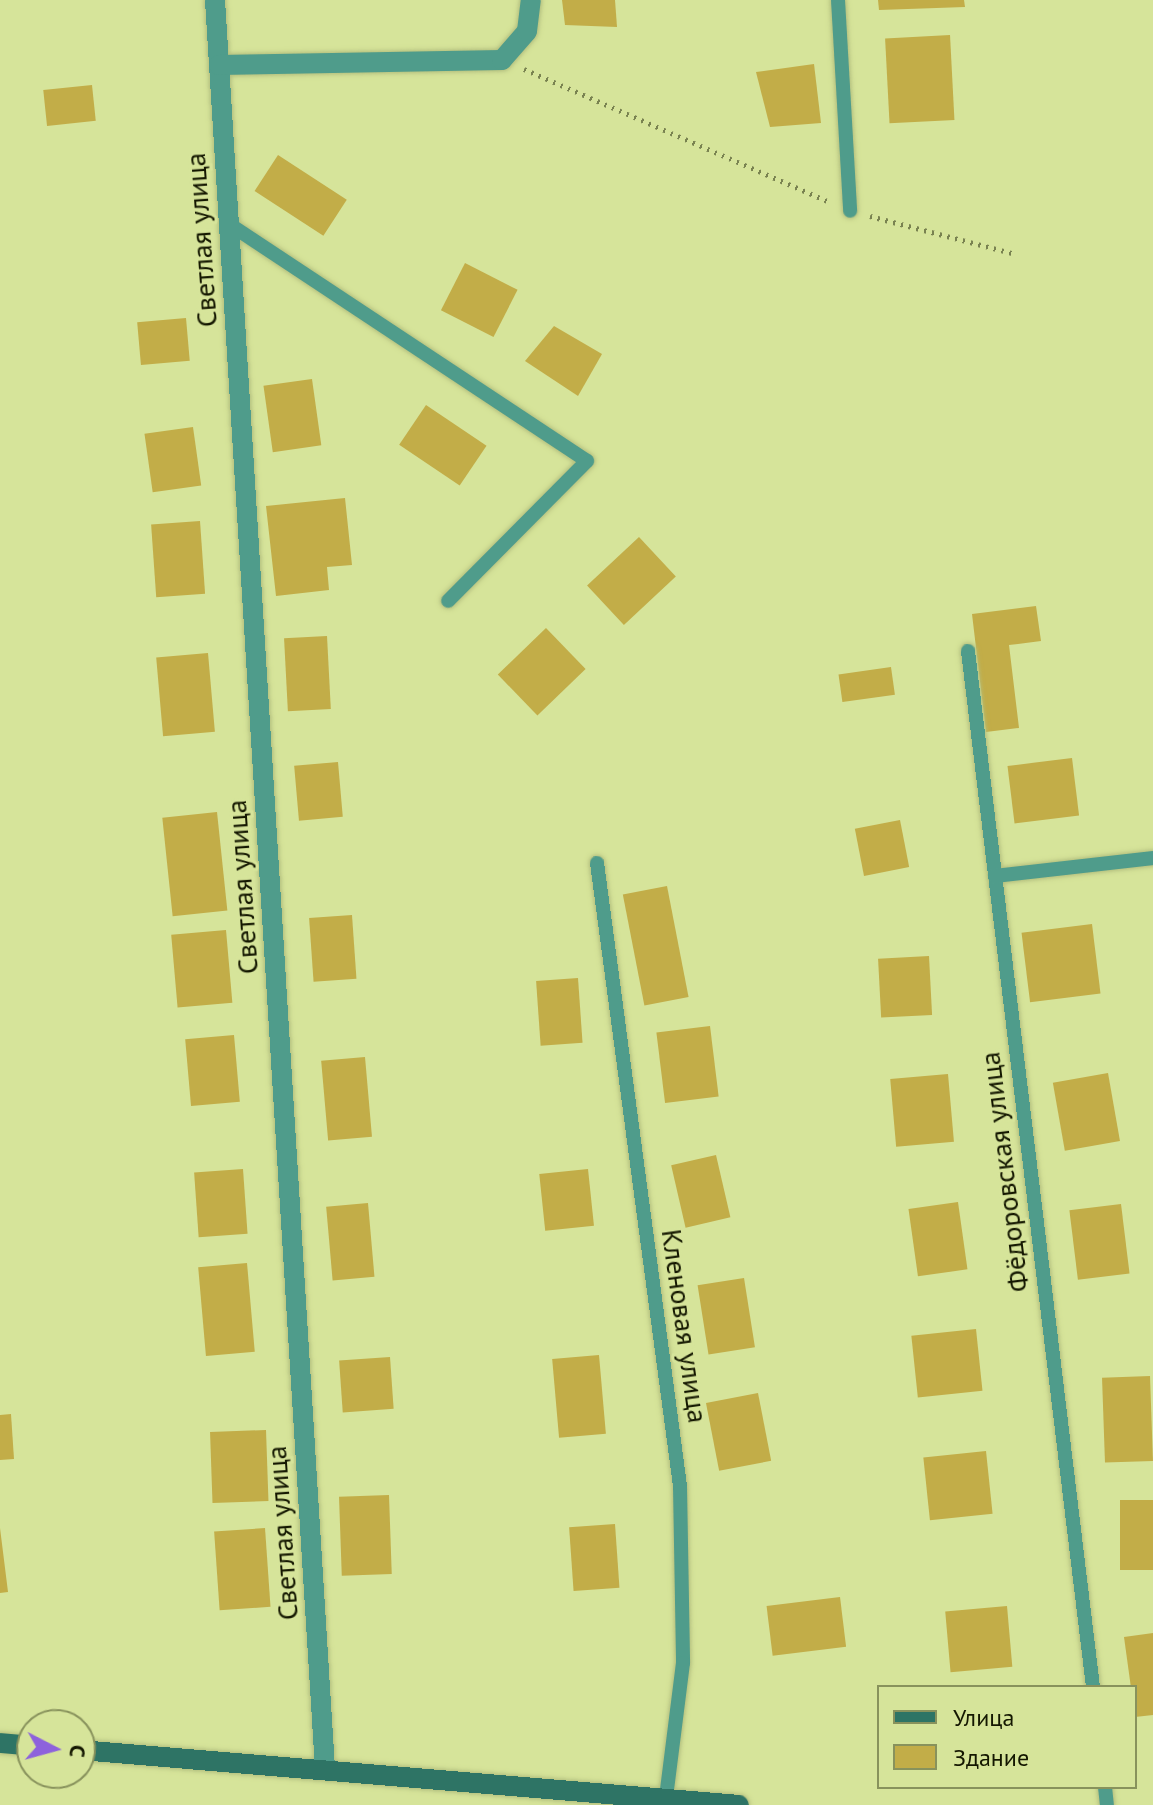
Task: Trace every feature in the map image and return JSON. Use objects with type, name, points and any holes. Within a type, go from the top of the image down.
[{"type":"main road","points":[[96,1751],[739,1805]]},
{"type":"street","name":"Светлая улица","points":[[215,0],[325,1770]]},
{"type":"street","points":[[219,65],[502,60],[527,31],[531,0]]},
{"type":"lane","points":[[838,0],[850,211]]},
{"type":"lane","points":[[229,224],[587,461],[448,601]]},
{"type":"lane","name":"Фёдоровская улица","points":[[968,651],[1093,1685]]},
{"type":"lane","points":[[995,876],[1153,858]]},
{"type":"lane","name":"Кленовая улица","points":[[597,863],[680,1486],[683,1663],[666,1798]]},
{"type":"path","points":[[502,60],[850,211],[1016,254]]},
{"type":"building","points":[[562,0],[615,0],[617,27],[565,25]]},
{"type":"building","points":[[878,0],[964,0],[965,7],[879,10]]},
{"type":"building","points":[[950,35],[954,120],[890,123],[885,38]]},
{"type":"building","points":[[814,64],[821,123],[770,127],[756,72]]},
{"type":"building","points":[[92,85],[96,121],[47,126],[43,90]]},
{"type":"building","points":[[278,155],[347,200],[323,236],[255,191]]},
{"type":"building","points":[[465,263],[518,290],[494,337],[441,310]]},
{"type":"building","points":[[186,318],[190,361],[141,365],[137,322]]},
{"type":"building","points":[[554,326],[602,354],[578,396],[525,361]]},
{"type":"building","points":[[312,379],[321,445],[273,452],[263,386]]},
{"type":"building","points":[[426,405],[487,446],[460,486],[399,445]]},
{"type":"building","points":[[193,427],[201,485],[153,492],[144,434]]},
{"type":"building","points":[[345,498],[352,565],[327,567],[329,590],[276,596],[266,506]]},
{"type":"building","points":[[200,521],[205,594],[156,597],[151,524]]},
{"type":"building","points":[[639,537],[676,576],[624,625],[587,585]]},
{"type":"building","points":[[1036,606],[1041,641],[1009,645],[1019,728],[986,732],[972,614]]},
{"type":"building","points":[[546,628],[586,669],[537,716],[498,675]]},
{"type":"building","points":[[327,636],[331,709],[288,711],[284,638]]},
{"type":"building","points":[[208,653],[215,732],[163,736],[156,658]]},
{"type":"building","points":[[891,667],[895,695],[842,702],[839,674]]},
{"type":"building","points":[[1072,758],[1079,816],[1015,823],[1007,766]]},
{"type":"building","points":[[338,762],[343,817],[299,821],[294,766]]},
{"type":"building","points":[[217,812],[227,910],[173,916],[162,818]]},
{"type":"building","points":[[900,820],[909,867],[864,876],[855,829]]},
{"type":"building","points":[[667,886],[689,997],[644,1006],[623,895]]},
{"type":"building","points":[[352,915],[356,979],[314,982],[309,918]]},
{"type":"building","points":[[1092,924],[1101,993],[1030,1002],[1022,933]]},
{"type":"building","points":[[226,930],[232,1003],[178,1008],[171,935]]},
{"type":"building","points":[[929,956],[932,1015],[881,1018],[878,959]]},
{"type":"building","points":[[578,978],[583,1043],[541,1046],[536,981]]},
{"type":"building","points":[[710,1026],[719,1096],[665,1103],[656,1033]]},
{"type":"building","points":[[234,1035],[240,1102],[191,1106],[185,1039]]},
{"type":"building","points":[[365,1057],[372,1137],[328,1141],[321,1061]]},
{"type":"building","points":[[1108,1073],[1120,1141],[1065,1151],[1053,1083]]},
{"type":"building","points":[[948,1074],[954,1142],[896,1147],[890,1079]]},
{"type":"building","points":[[716,1155],[730,1217],[686,1228],[671,1165]]},
{"type":"building","points":[[243,1169],[248,1234],[199,1237],[194,1172]]},
{"type":"building","points":[[588,1169],[594,1226],[545,1231],[539,1174]]},
{"type":"building","points":[[958,1202],[967,1269],[918,1276],[908,1209]]},
{"type":"building","points":[[368,1203],[374,1277],[333,1280],[326,1207]]},
{"type":"building","points":[[1121,1204],[1130,1273],[1078,1280],[1069,1210]]},
{"type":"building","points":[[247,1263],[255,1352],[206,1356],[198,1267]]},
{"type":"building","points":[[744,1278],[755,1347],[709,1354],[698,1285]]},
{"type":"building","points":[[976,1329],[982,1391],[918,1397],[911,1336]]},
{"type":"building","points":[[599,1355],[606,1434],[559,1438],[552,1359]]},
{"type":"building","points":[[390,1357],[394,1409],[343,1412],[339,1361]]},
{"type":"building","points":[[1150,1376],[1153,1461],[1105,1463],[1102,1378]]},
{"type":"building","points":[[758,1393],[771,1461],[719,1471],[706,1403]]},
{"type":"building","points":[[11,1414],[14,1459],[0,1460],[0,1415]]},
{"type":"building","points":[[266,1430],[268,1501],[213,1503],[210,1432]]},
{"type":"building","points":[[986,1451],[993,1514],[930,1520],[923,1458]]},
{"type":"building","points":[[389,1495],[392,1574],[342,1576],[339,1497]]},
{"type":"building","points":[[1120,1500],[1153,1500],[1153,1570],[1120,1570]]},
{"type":"building","points":[[615,1524],[619,1588],[574,1591],[569,1527]]},
{"type":"building","points":[[0,1528],[8,1592],[0,1593]]},
{"type":"building","points":[[265,1528],[271,1607],[220,1610],[214,1532]]},
{"type":"building","points":[[840,1597],[846,1647],[773,1656],[767,1606]]},
{"type":"building","points":[[1007,1606],[1012,1667],[951,1672],[945,1611]]},
{"type":"building","points":[[1153,1633],[1153,1715],[1137,1717],[1137,1685],[1131,1685],[1124,1637]]}]
